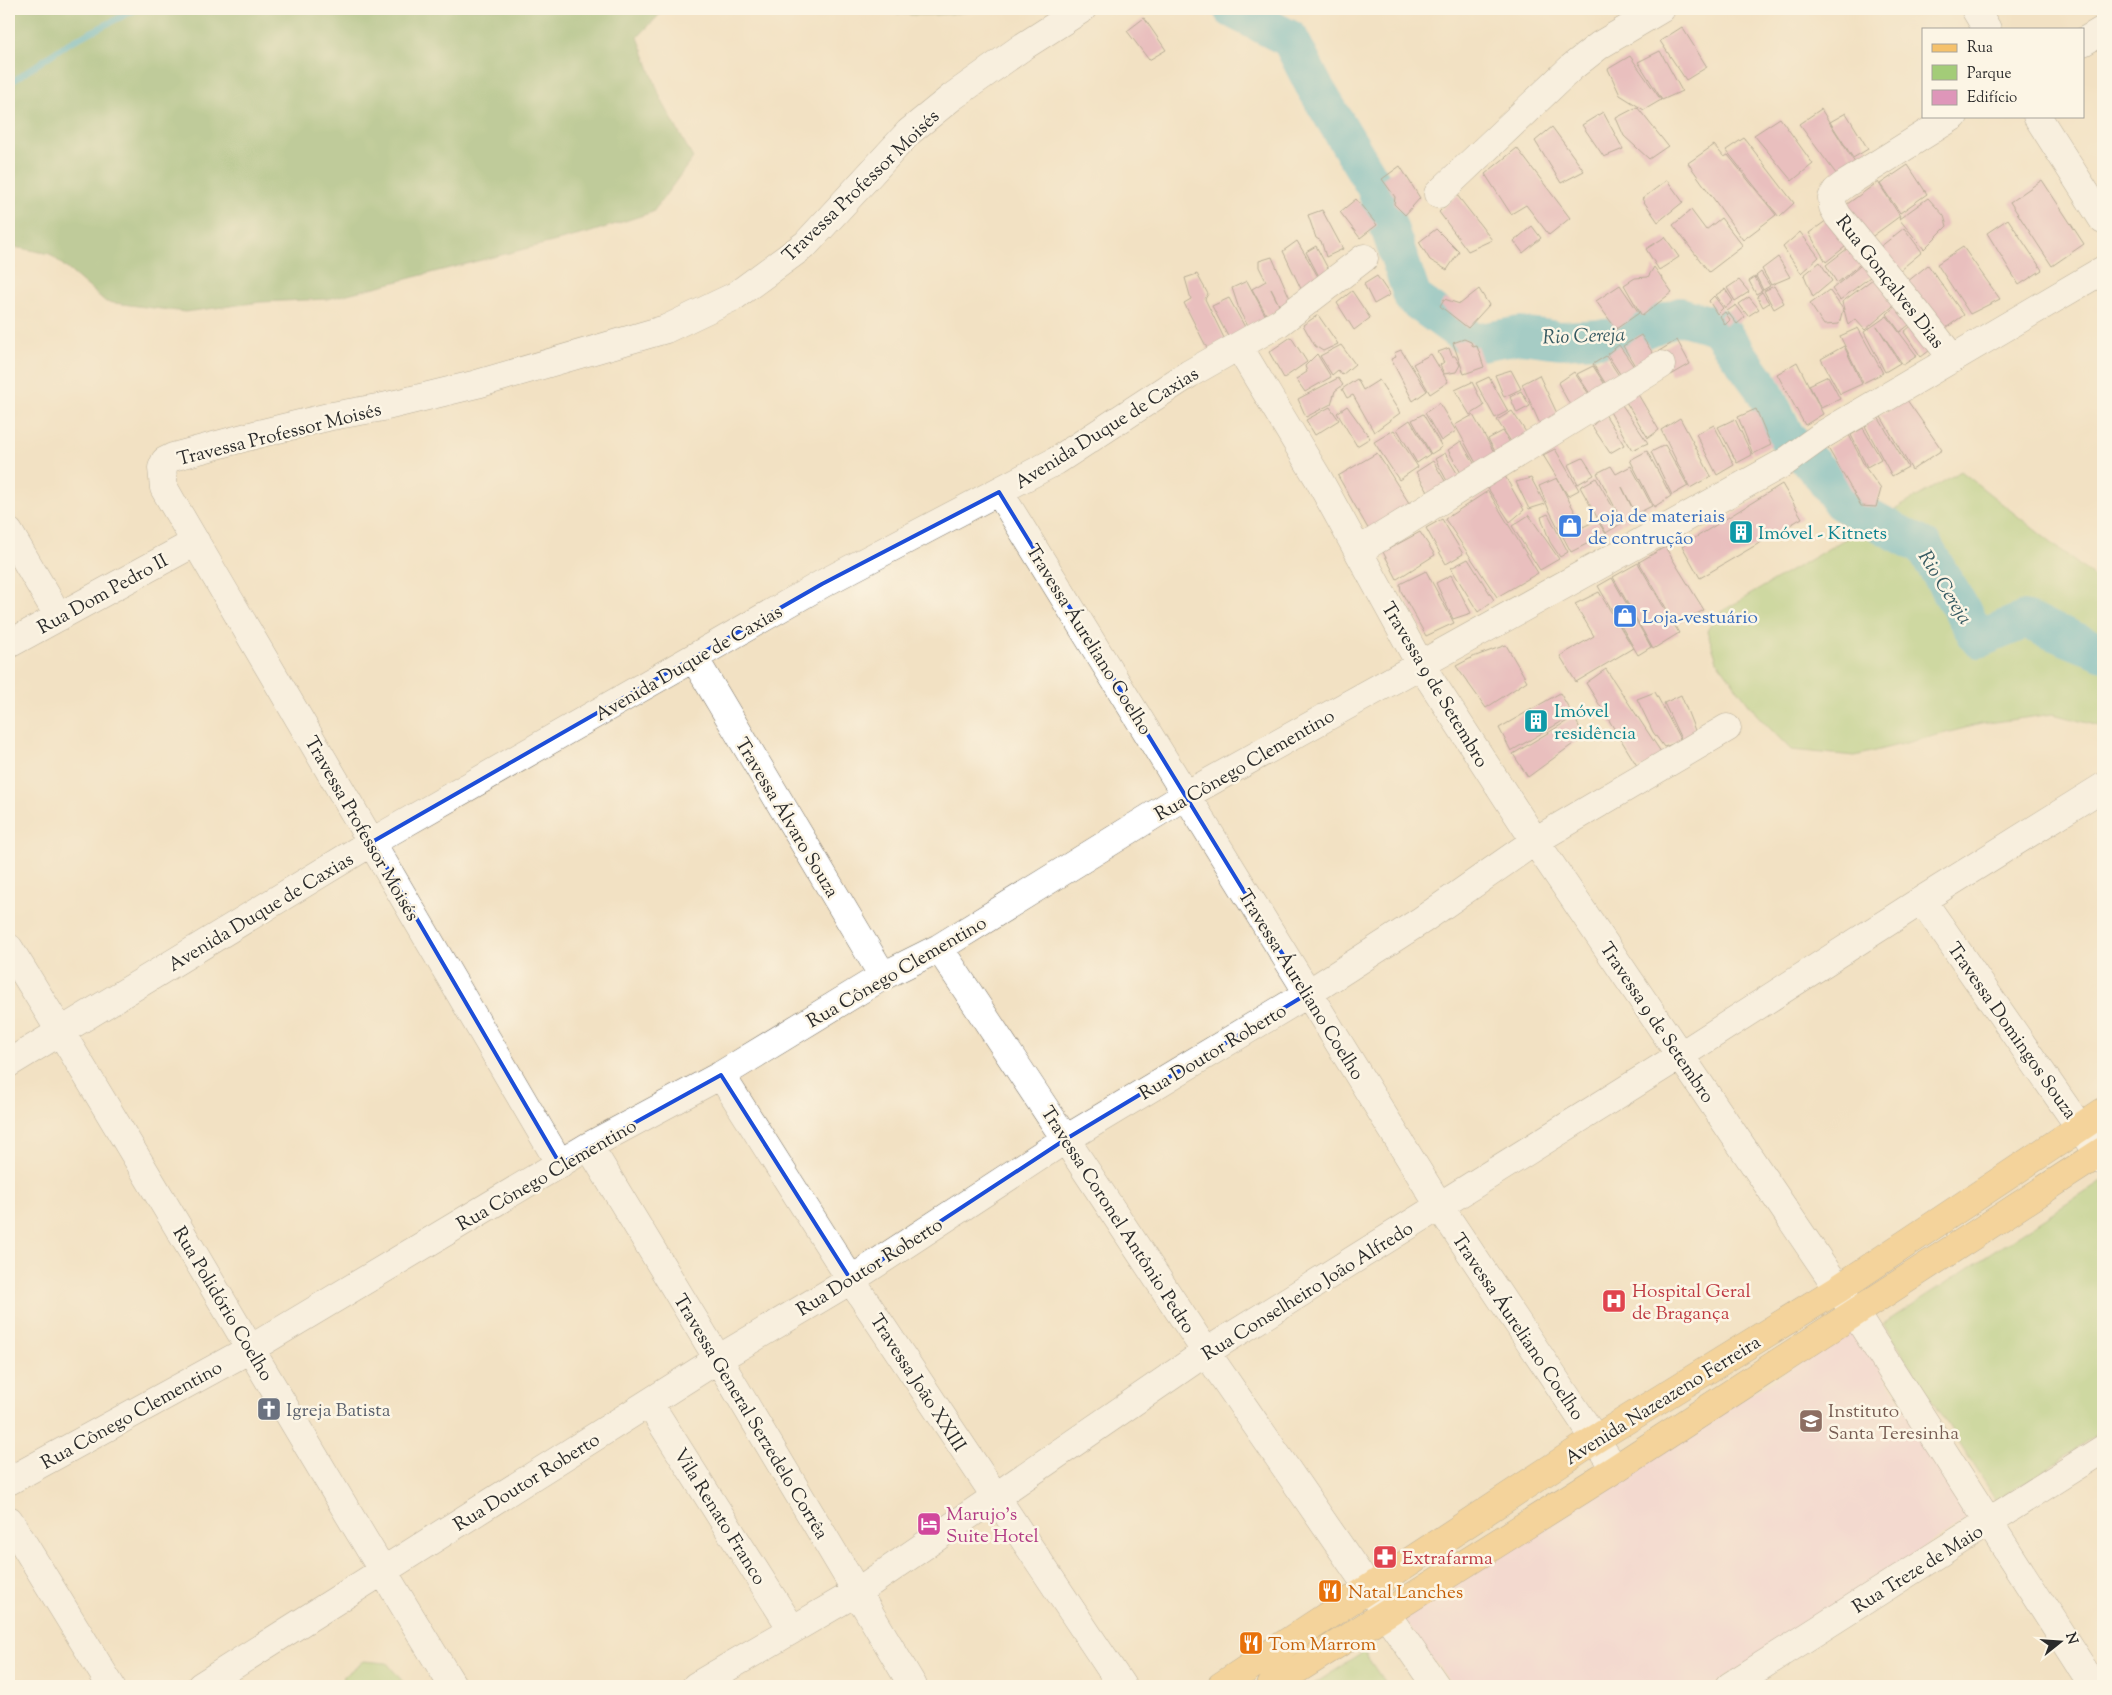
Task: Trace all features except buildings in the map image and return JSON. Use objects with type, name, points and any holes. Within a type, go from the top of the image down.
[{"type":"main road","name":"Avenida Nazeazeno Ferreira","points":[[1221,1686],[1594,1440],[1838,1288],[2103,1112]]},
{"type":"main road","name":"Avenida Nazeazeno Ferreira","points":[[1271,1686],[1614,1469],[1854,1312],[2102,1155]]},
{"type":"street","name":"Travessa Professor Moisés","points":[[560,1164],[164,488],[162,468],[166,461],[214,444],[332,416],[384,407],[485,382],[666,329],[735,296],[806,244],[909,132],[945,103],[1024,46],[1082,9]]},
{"type":"street","points":[[1438,194],[1572,67],[1600,45],[1661,9]]},
{"type":"street","points":[[1975,9],[1986,28]]},
{"type":"street","points":[[2084,41],[2103,30]]},
{"type":"street","name":"Rua Gonçalves Dias","points":[[1951,118],[1844,185],[1836,191],[1832,198],[1833,207],[1838,216],[1953,359]]},
{"type":"street","points":[[2038,118],[2103,220]]},
{"type":"street","name":"Avenida Duque de Caxias","points":[[9,1063],[372,842],[822,584],[1056,462],[1189,374],[1279,323],[1364,258]]},
{"type":"street","points":[[1953,359],[2103,270]]},
{"type":"street","name":"Travessa 9 de Setembro","points":[[1239,347],[1318,478],[1420,664],[1534,841],[1854,1312],[2094,1686]]},
{"type":"street","name":"Rua Cônego Clementino","points":[[9,1481],[252,1348],[589,1146],[721,1075],[883,976],[939,948],[1186,795],[1785,462],[1824,434],[1953,359]]},
{"type":"street","points":[[1358,551],[1661,365]]},
{"type":"street","name":"Travessa Áureliano Coelho","points":[[999,492],[1440,1207],[1614,1469]]},
{"type":"street","points":[[9,532],[59,617]]},
{"type":"street","name":"Rua Dom Pedro II","points":[[9,644],[196,542]]},
{"type":"street","name":"Travessa Álvaro Souza","points":[[694,658],[883,976]]},
{"type":"street","name":"Rua Doutor Roberto","points":[[201,1686],[650,1403],[718,1358],[851,1280],[1066,1139],[1307,994],[1422,920],[1534,841],[1727,728]]},
{"type":"street","name":"Rua Conselheiro João Alfredo","points":[[696,1686],[857,1592],[1206,1352],[1440,1207],[2103,787]]},
{"type":"street","name":"Travessa Domingos Souza","points":[[1922,900],[2102,1155]]},
{"type":"street","name":"Rua Polidório Coelho","points":[[9,948],[252,1348],[383,1572],[453,1686]]},
{"type":"street","name":"Travessa Coronel Antônio Pedro","points":[[939,948],[1206,1352],[1436,1686]]},
{"type":"street","name":"Travessa João XXIII","points":[[721,1075],[851,1280],[1122,1686]]},
{"type":"street","name":"Travessa General Serzedelo Corrêa","points":[[589,1146],[718,1358],[913,1686]]},
{"type":"street","name":"Vila Renato Franco","points":[[650,1403],[792,1629]]},
{"type":"street","name":"Rua Treze de Maio","points":[[1730,1686],[1757,1679],[1988,1522],[2103,1449]]},
{"type":"street","points":[[9,1520],[111,1686]]},
{"type":"highlighted area","points":[[999,492],[1307,994],[1066,1139],[851,1280],[721,1075],[560,1164],[372,842],[822,584]]},
{"type":"shaded area","name":"Instituto Santa Teresinha","points":[[1855,1327],[1973,1516],[1713,1686],[1453,1686],[1403,1618]]},
{"type":"green space","points":[[9,9],[665,9],[638,37],[661,99],[693,158],[653,212],[588,233],[328,299],[261,302],[185,312],[106,302],[50,254],[9,246]]},
{"type":"green space","points":[[867,9],[982,9],[954,14],[910,15]]},
{"type":"green space","points":[[1961,471],[2103,584],[2103,727],[2053,714],[1981,724],[1855,756],[1791,750],[1757,715],[1717,661],[1707,631],[1717,614]]},
{"type":"green space","points":[[2103,1180],[2103,1431],[1997,1501],[1883,1324]]},
{"type":"green space","points":[[1364,1652],[1387,1686],[1311,1686]]},
{"type":"green space","points":[[363,1661],[387,1663],[403,1682],[403,1686],[342,1686],[344,1676]]},
{"type":"waterway","points":[[9,84],[67,44],[137,9]]},
{"type":"waterway","name":"Rio Cereja","points":[[1232,9],[1290,39],[1313,84],[1375,187],[1413,298],[1475,343],[1520,335],[1560,340],[1625,337],[1680,316],[1718,327],[1762,387],[1786,436],[1824,477],[1841,502],[1924,547],[1979,639],[2025,620],[2103,652]]},
{"type":"place","name":"Loja de materiais de contrução","points":[[1570,526]]},
{"type":"place","name":"Imóvel - Kitnets","points":[[1741,532]]},
{"type":"place","name":"Loja-vestuário","points":[[1625,616]]},
{"type":"place","name":"Imóvel residência","points":[[1536,721]]},
{"type":"place","name":"Hospital Geral de Bragança","points":[[1614,1301]]},
{"type":"place","name":"Igreja Batista","points":[[269,1409]]},
{"type":"place","name":"Instituto Santa Teresinha","points":[[1811,1421]]},
{"type":"place","name":"Marujo's Suite Hotel","points":[[929,1524]]},
{"type":"place","name":"Extrafarma","points":[[1385,1557]]},
{"type":"place","name":"Natal Lanches","points":[[1330,1591]]},
{"type":"place","name":"Tom Marrom","points":[[1251,1643]]}]
